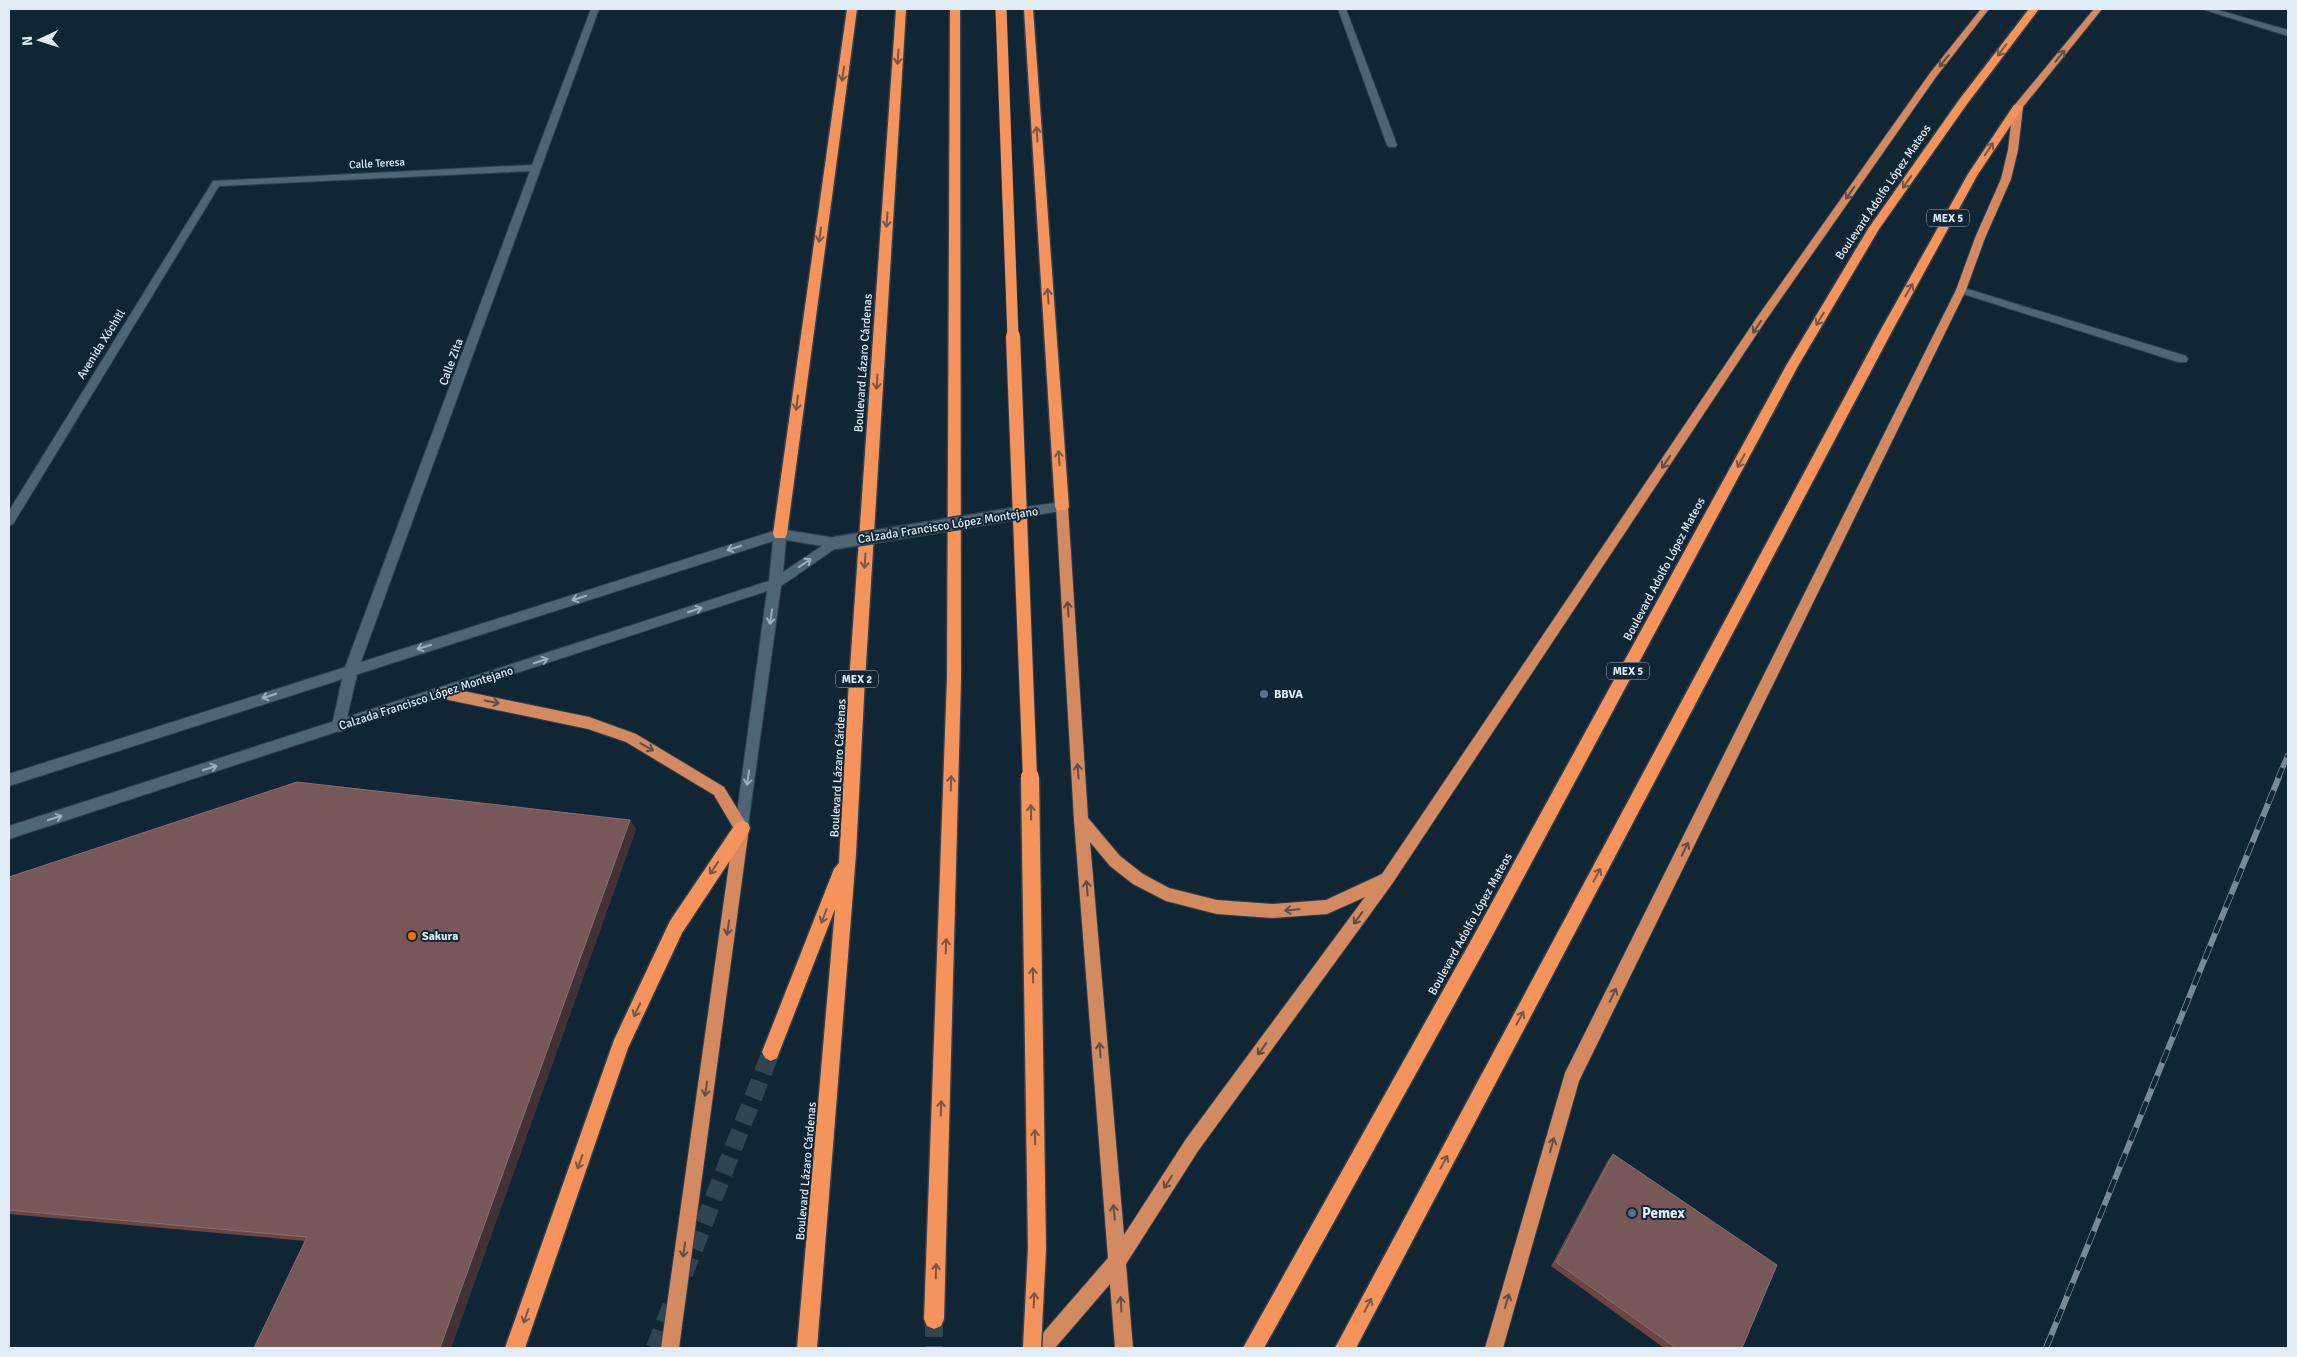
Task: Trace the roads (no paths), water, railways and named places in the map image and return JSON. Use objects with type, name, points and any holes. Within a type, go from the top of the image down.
[{"type":"highway","points":[[780,534],[852,9]]},
{"type":"highway","name":"Boulevard Lázaro Cárdenas","points":[[807,1348],[848,854],[901,9]]},
{"type":"highway","points":[[934,1320],[954,678],[954,9]]},
{"type":"highway","points":[[1001,9],[1031,809],[1037,1249],[1032,1348]]},
{"type":"highway","points":[[1028,9],[1081,820],[1124,1348]]},
{"type":"highway","points":[[1043,1348],[1118,1260],[1192,1145],[1387,879],[1762,318],[1933,75],[1984,9]]},
{"type":"highway","name":"Boulevard Adolfo López Mateos","points":[[1253,1348],[1489,925],[1792,366],[1874,229],[1963,102],[2034,9]]},
{"type":"highway","name":"MEX 5","points":[[1345,1348],[1884,333],[1973,174],[2018,108],[2098,9]]},
{"type":"highway","points":[[1494,1348],[1571,1079],[1961,290],[1980,238],[2006,179],[2013,150],[2018,108]]},
{"type":"highway","points":[[444,693],[589,723],[631,738],[719,791],[742,828],[670,1348]]},
{"type":"highway","points":[[1081,820],[1115,861],[1138,879],[1166,894],[1217,907],[1273,911],[1326,907],[1387,879]]},
{"type":"highway","points":[[515,1348],[620,1046],[676,927],[742,828]]},
{"type":"highway","points":[[771,1052],[848,854]]},
{"type":"street","name":"Calle Zita","points":[[339,726],[351,670],[538,168],[595,9]]},
{"type":"street","points":[[1342,9],[1392,145]]},
{"type":"street","points":[[2206,9],[2288,33]]},
{"type":"street","name":"Calle Teresa","points":[[216,183],[538,168]]},
{"type":"street","name":"Avenida Xóchitl","points":[[9,520],[216,183]]},
{"type":"street","points":[[1961,290],[2182,359]]},
{"type":"street","name":"Calzada Francisco López Montejano","points":[[9,780],[780,534],[835,543],[1062,507]]},
{"type":"street","points":[[742,828],[780,534]]},
{"type":"street","name":"Calzada Francisco López Montejano","points":[[9,833],[775,584],[835,543]]},
{"type":"tunnel","points":[[684,1274],[771,1052]]},
{"type":"tunnel","points":[[655,1348],[672,1304]]},
{"type":"tunnel","points":[[934,1319],[934,1348]]},
{"type":"railway","points":[[2278,778],[2288,755]]},
{"type":"railway","points":[[2046,1348],[2279,777]]},
{"type":"place","name":"BBVA","points":[[1264,694]]},
{"type":"place","name":"Sakura","points":[[412,936]]},
{"type":"place","name":"Pemex","points":[[1632,1213]]}]
